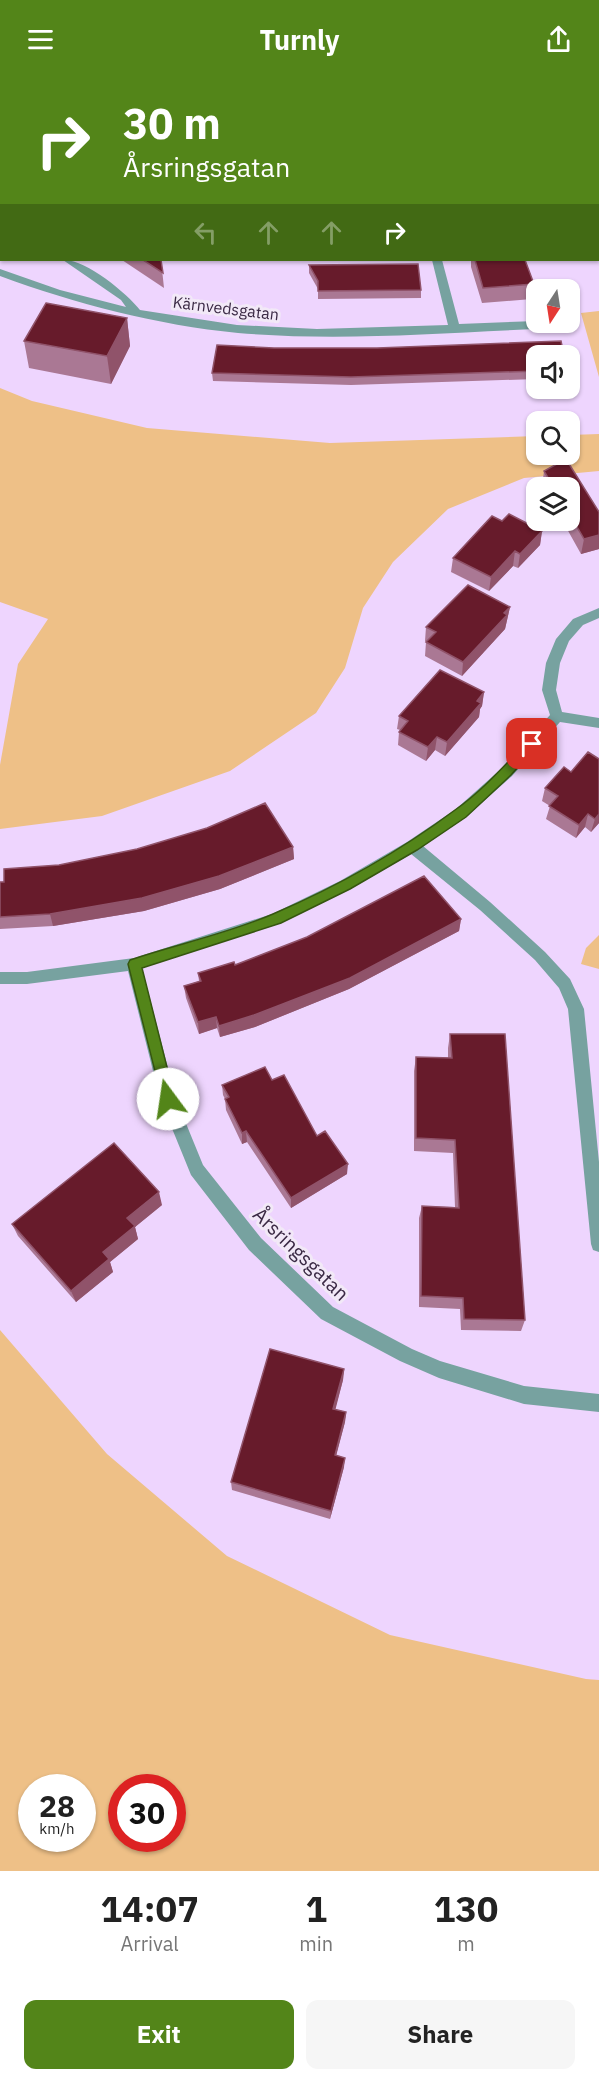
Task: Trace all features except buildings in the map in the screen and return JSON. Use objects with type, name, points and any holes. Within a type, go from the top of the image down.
[{"type":"street","points":[[70,261],[125,298],[136,313]]},
{"type":"street","points":[[437,261],[454,326]]},
{"type":"street","name":"Kärnvedsgatan","points":[[0,272],[56,293],[136,313],[237,329],[317,333],[526,325]]},
{"type":"street","points":[[557,716],[549,690],[553,663],[563,639],[578,622],[599,613]]},
{"type":"street","points":[[557,716],[599,723]]},
{"type":"street","points":[[0,978],[27,978],[134,964],[276,919],[345,885],[412,846],[461,813],[507,772],[557,716]]},
{"type":"street","points":[[412,846],[532,948],[565,984],[576,1009],[599,1244]]},
{"type":"street","name":"Årsringsgatan","points":[[134,964],[168,1099],[197,1170],[255,1244],[327,1313],[406,1355],[439,1369],[525,1395],[599,1403]]},
{"type":"shaded area","points":[[599,311],[599,377],[581,313]]},
{"type":"shaded area","points":[[0,388],[32,401],[147,428],[330,443],[526,436],[526,465],[580,465],[580,435],[599,434],[599,471],[526,477],[448,509],[393,562],[363,608],[345,668],[316,713],[230,771],[102,816],[0,829],[0,765],[18,664],[48,619],[0,602]]},
{"type":"shaded area","points":[[599,935],[599,969],[581,964],[586,948]]},
{"type":"shaded area","points":[[0,1330],[107,1454],[227,1556],[390,1635],[599,1680],[599,1871],[0,1871]]},
{"type":"route","points":[[168,1099],[134,964],[276,919],[345,885],[412,846],[461,813],[507,772],[532,744]]}]
